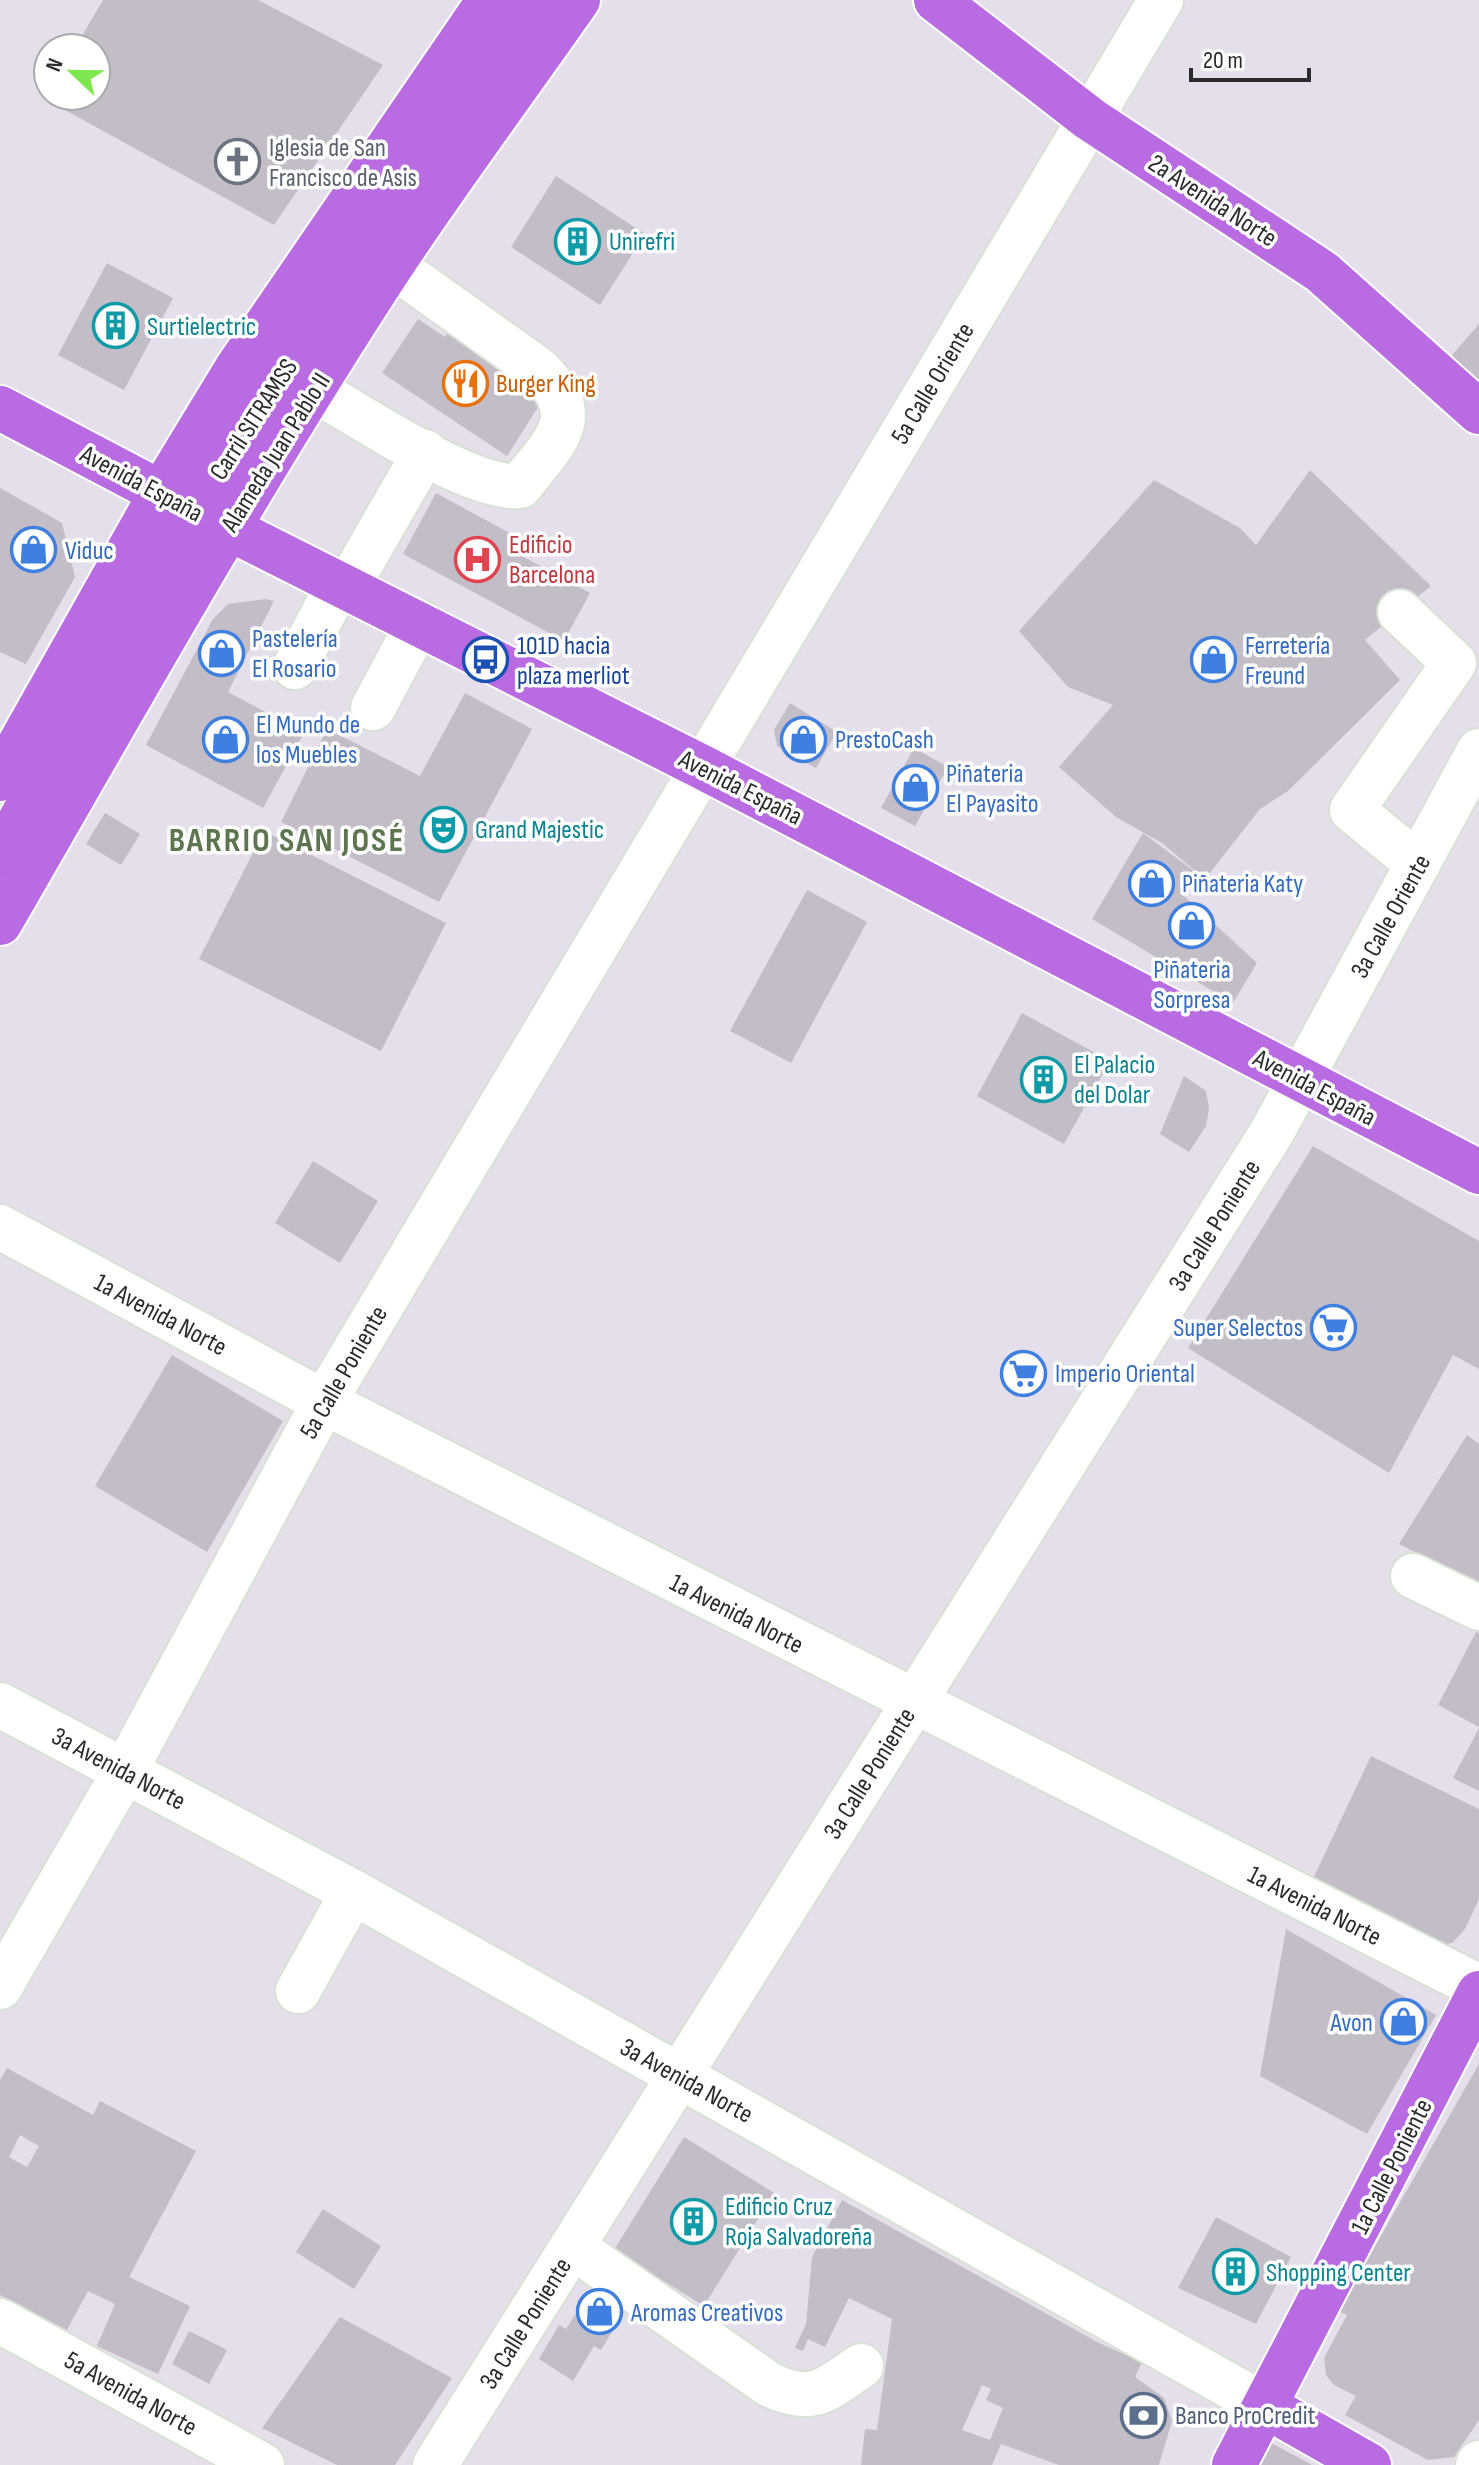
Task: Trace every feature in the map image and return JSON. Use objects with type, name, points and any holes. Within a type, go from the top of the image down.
[{"type":"main road","name":"Alameda Juan Pablo II","points":[[0,923],[194,510],[237,368],[328,230],[489,0]]},
{"type":"main road","name":"Carril SITRAMSS","points":[[0,856],[194,510],[363,249],[537,0]]},
{"type":"main road","name":"Alameda Juan Pablo II","points":[[0,779],[194,510],[313,389],[392,265],[578,0]]},
{"type":"main road","name":"2a Avenida Norte","points":[[936,0],[1090,119],[1322,272],[1479,412]]},
{"type":"main road","name":"Avenida España","points":[[0,408],[194,510],[702,767],[1479,1172]]},
{"type":"main road","name":"1a Calle Poniente","points":[[1234,2465],[1267,2407],[1479,1990]]},
{"type":"main road","name":"3a Avenida Norte","points":[[1267,2407],[1369,2465]]},
{"type":"street","name":"5a Calle Oriente","points":[[702,767],[1161,0]]},
{"type":"street","points":[[313,389],[425,452],[504,487],[520,486],[563,425],[565,406],[557,388],[539,370],[392,265]]},
{"type":"street","points":[[295,667],[425,452]]},
{"type":"street","points":[[1400,612],[1467,658],[1352,810],[1418,864]]},
{"type":"street","points":[[373,708],[419,622]]},
{"type":"street","name":"3a Calle Oriente","points":[[1301,1080],[1479,751]]},
{"type":"street","name":"5a Calle Poniente","points":[[0,1987],[125,1771],[324,1402],[702,767]]},
{"type":"street","name":"3a Calle Poniente","points":[[435,2465],[516,2366],[573,2247],[1301,1080]]},
{"type":"street","name":"1a Avenida Norte","points":[[0,1227],[324,1402],[1479,1990]]},
{"type":"street","points":[[1413,1576],[1479,1608]]},
{"type":"street","name":"3a Avenida Norte","points":[[0,1705],[353,1892],[1267,2407]]},
{"type":"street","points":[[298,1991],[353,1892]]},
{"type":"street","points":[[573,2247],[770,2385],[795,2397],[818,2395],[861,2366]]},
{"type":"street","name":"5a Avenida Norte","points":[[0,2321],[262,2465]]},
{"type":"building","name":"Iglesia de San Francisco de Asis","points":[[103,0],[258,0],[383,65],[274,225],[69,112],[112,112],[112,32],[84,32]]},
{"type":"building","name":"Unirefri","points":[[556,176],[645,234],[600,305],[511,247]]},
{"type":"building","name":"Surtielectric","points":[[107,263],[173,298],[124,390],[58,355]]},
{"type":"building","name":"Burger King","points":[[418,319],[445,337],[450,329],[547,393],[507,456],[382,373]]},
{"type":"building","points":[[1479,324],[1479,389],[1447,361]]},
{"type":"building","name":"Ferretería Freund","points":[[1310,470],[1431,586],[1365,640],[1400,680],[1288,791],[1260,809],[1205,879],[1162,843],[1116,817],[1059,767],[1113,705],[1068,687],[1019,631],[1154,480],[1240,528],[1256,545]]},
{"type":"building","name":"Viduc","points":[[0,488],[62,523],[75,577],[26,664],[0,652]]},
{"type":"building","points":[[436,493],[517,537],[511,550],[590,593],[564,641],[403,554]]},
{"type":"building","name":"El Mundo de los Muebles","points":[[266,599],[274,601],[228,692],[304,733],[263,808],[146,745],[213,619],[228,604]]},
{"type":"building","points":[[465,693],[532,729],[439,902],[281,822],[327,729],[420,776]]},
{"type":"building","name":"PrestoCash","points":[[790,703],[837,732],[816,768],[777,746],[774,730]]},
{"type":"building","name":"Piñateria El Payasito","points":[[914,748],[948,767],[915,826],[881,808]]},
{"type":"building","points":[[105,813],[140,834],[121,865],[86,844]]},
{"type":"building","points":[[264,831],[446,923],[381,1051],[199,959]]},
{"type":"building","points":[[1143,833],[1194,871],[1183,895],[1257,963],[1233,1003],[1092,919]]},
{"type":"building","points":[[807,890],[867,922],[791,1063],[730,1031]]},
{"type":"building","name":"El Palacio del Dolar","points":[[1022,1013],[1110,1061],[1064,1144],[977,1096]]},
{"type":"building","points":[[1184,1076],[1206,1091],[1209,1108],[1206,1126],[1189,1152],[1160,1134]]},
{"type":"building","name":"Super Selectos","points":[[1313,1146],[1479,1241],[1479,1369],[1453,1355],[1389,1473],[1188,1348]]},
{"type":"building","points":[[313,1161],[378,1201],[340,1263],[275,1223]]},
{"type":"building","points":[[172,1355],[283,1421],[207,1552],[95,1486]]},
{"type":"building","points":[[1467,1435],[1479,1444],[1479,1585],[1399,1544]]},
{"type":"building","points":[[1476,1632],[1479,1633],[1479,1727],[1438,1705]]},
{"type":"building","points":[[1479,1728],[1479,1791],[1453,1778]]},
{"type":"building","points":[[1371,1756],[1479,1809],[1479,1899],[1465,1929],[1452,1943],[1438,1945],[1311,1883]]},
{"type":"building","points":[[1286,1929],[1436,2015],[1367,2134],[1260,2076]]},
{"type":"building","points":[[1479,2064],[1479,2420],[1454,2457],[1428,2460],[1345,2415],[1356,2396],[1334,2385],[1326,2375],[1324,2358],[1347,2315],[1338,2311]]},
{"type":"building","points":[[7,2068],[93,2115],[100,2101],[196,2151],[129,2277],[190,2306],[158,2374],[97,2346],[115,2304],[88,2291],[67,2330],[0,2295],[0,2080]],"holes":[[[20,2135],[39,2146],[27,2167],[9,2157]]]},
{"type":"building","name":"Edificio Cruz Roja Salvadoreña","points":[[684,2137],[774,2193],[704,2306],[614,2250]]},
{"type":"building","points":[[842,2200],[1099,2343],[1142,2362],[1135,2377],[1164,2398],[1172,2421],[1159,2465],[1059,2465],[1001,2444],[992,2465],[861,2465],[865,2429],[877,2430],[892,2319],[849,2298],[825,2347],[808,2339],[803,2351],[795,2348],[806,2324],[812,2257]],"holes":[[[982,2385],[991,2389],[986,2400],[1003,2408],[990,2440],[962,2430]]]},
{"type":"building","points":[[323,2209],[381,2246],[354,2289],[296,2252]]},
{"type":"building","name":"Shopping Center","points":[[1216,2217],[1291,2257],[1256,2324],[1178,2288]]},
{"type":"building","name":"Aromas Creativos","points":[[600,2276],[634,2296],[601,2350],[594,2346],[573,2381],[539,2359],[559,2325],[566,2329]]},
{"type":"building","points":[[340,2317],[452,2378],[395,2465],[337,2465],[262,2428]]},
{"type":"building","points":[[189,2331],[227,2350],[209,2384],[172,2364]]},
{"type":"building","points":[[1268,2444],[1273,2444],[1312,2465],[1245,2465]]},
{"type":"place","name":"Iglesia de San Francisco de Asis","points":[[238,162]]},
{"type":"place","name":"Unirefri","points":[[578,241]]},
{"type":"place","name":"Surtielectric","points":[[116,326]]},
{"type":"place","name":"Burger King","points":[[465,383]]},
{"type":"place","name":"Viduc","points":[[34,550]]},
{"type":"place","name":"Edificio Barcelona","points":[[478,559]]},
{"type":"place","name":"Pastelería El Rosario","points":[[221,653]]},
{"type":"place","name":"101D hacia plaza merliot","points":[[486,660]]},
{"type":"place","name":"Ferretería Freund","points":[[1214,660]]},
{"type":"place","name":"El Mundo de los Muebles","points":[[225,739]]},
{"type":"place","name":"PrestoCash","points":[[804,739]]},
{"type":"place","name":"Piñateria El Payasito","points":[[915,788]]},
{"type":"place","name":"Grand Majestic","points":[[444,829]]},
{"type":"place","name":"Piñateria Katy","points":[[1151,883]]},
{"type":"place","name":"Piñateria Sorpresa","points":[[1192,926]]},
{"type":"place","name":"El Palacio del Dolar","points":[[1043,1079]]},
{"type":"place","name":"Super Selectos","points":[[1334,1327]]},
{"type":"place","name":"Imperio Oriental","points":[[1024,1373]]},
{"type":"place","name":"Avon","points":[[1404,2022]]},
{"type":"place","name":"Edificio Cruz Roja Salvadoreña","points":[[694,2221]]},
{"type":"place","name":"Shopping Center","points":[[1235,2272]]},
{"type":"place","name":"Aromas Creativos","points":[[600,2312]]},
{"type":"place","name":"Banco ProCredit","points":[[1144,2415]]},
{"type":"district","name":"BARRIO SAN JOSÉ","points":[[287,839]]}]
